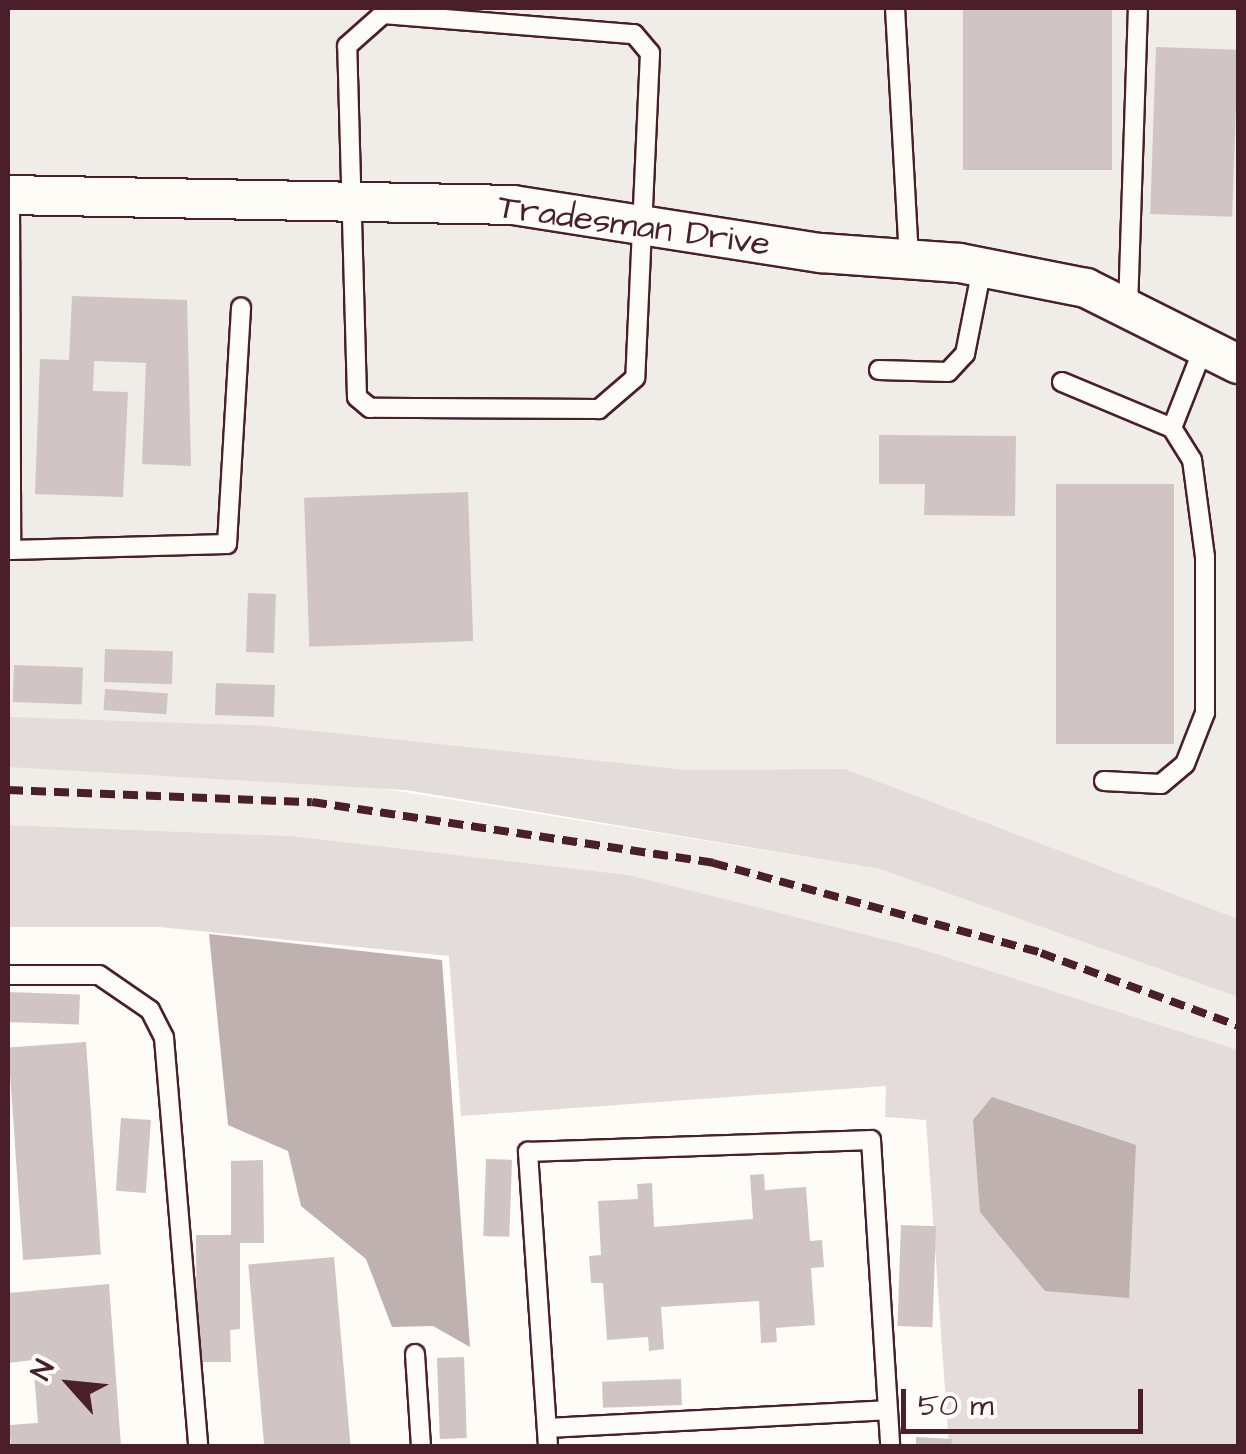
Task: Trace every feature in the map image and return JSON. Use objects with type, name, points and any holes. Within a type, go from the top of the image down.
[{"type":"street","name":"Tradesman Drive","points":[[9,195],[514,205],[982,268],[1086,288],[1205,344],[1238,364]]},
{"type":"lane","points":[[896,8],[909,260]]},
{"type":"lane","points":[[1128,308],[1138,8]]},
{"type":"lane","points":[[384,14],[634,34],[650,53],[636,378],[599,409],[370,408],[357,397],[346,199],[347,46],[384,14]]},
{"type":"lane","points":[[9,195],[11,550],[228,544],[241,307]]},
{"type":"lane","points":[[879,370],[948,372],[965,354],[982,268]]},
{"type":"lane","points":[[1172,428],[1205,344]]},
{"type":"lane","points":[[1062,382],[1172,428],[1192,460],[1205,556],[1205,713],[1185,764],[1160,784],[1104,781]]},
{"type":"lane","points":[[8,976],[99,975],[150,1010],[164,1038],[198,1446]]},
{"type":"lane","points":[[888,1410],[547,1437],[528,1152],[871,1140],[888,1410],[890,1446]]},
{"type":"lane","points":[[415,1354],[422,1446]]},
{"type":"shaded area","points":[[8,8],[1238,8],[1238,954],[844,793],[335,781],[881,869],[1238,997],[1238,1050],[915,947],[627,875],[291,836],[8,825]]},
{"type":"shaded area","points":[[8,717],[267,726],[686,770],[845,769],[1238,919],[1238,997],[880,869],[406,790],[8,767]]},
{"type":"shaded area","points":[[8,825],[291,836],[628,875],[915,947],[1238,1050],[1238,1446],[949,1446],[926,1120],[885,1117],[886,1086],[461,1116],[449,956],[159,927],[8,927]]},
{"type":"shaded area","points":[[209,934],[442,960],[470,1347],[433,1326],[392,1327],[366,1259],[301,1206],[288,1151],[228,1125]]},
{"type":"shaded area","points":[[992,1097],[1136,1145],[1129,1298],[1045,1291],[980,1212],[973,1120]]},
{"type":"building","points":[[963,8],[1112,8],[1112,170],[963,170]]},
{"type":"building","points":[[1156,47],[1238,50],[1232,217],[1150,214]]},
{"type":"building","points":[[72,296],[187,300],[191,466],[142,464],[146,363],[94,361],[93,391],[128,392],[123,497],[35,494],[40,359],[69,360]]},
{"type":"building","points":[[879,435],[1016,436],[1015,516],[924,515],[925,484],[879,484]]},
{"type":"building","points":[[1056,484],[1174,484],[1174,744],[1056,744]]},
{"type":"building","points":[[468,492],[473,641],[309,647],[304,498]]},
{"type":"building","points":[[248,593],[276,594],[274,653],[246,652]]},
{"type":"building","points":[[105,649],[173,651],[172,684],[104,682]]},
{"type":"building","points":[[14,665],[83,667],[82,704],[13,702]]},
{"type":"building","points":[[216,683],[275,685],[274,717],[215,715]]},
{"type":"building","points":[[105,689],[168,693],[166,714],[104,710]]},
{"type":"building","points":[[8,992],[80,995],[79,1024],[8,1022]]},
{"type":"building","points":[[86,1042],[101,1254],[23,1260],[8,1047]]},
{"type":"building","points":[[121,1118],[151,1120],[146,1193],[116,1191]]},
{"type":"building","points":[[486,1159],[512,1160],[509,1237],[483,1236]]},
{"type":"building","points":[[263,1160],[264,1243],[240,1243],[240,1329],[230,1330],[231,1362],[197,1362],[196,1235],[231,1235],[231,1161]]},
{"type":"building","points":[[764,1174],[765,1190],[806,1187],[810,1241],[822,1240],[824,1267],[811,1268],[815,1325],[776,1328],[777,1342],[761,1343],[759,1301],[661,1307],[664,1349],[649,1351],[648,1337],[607,1340],[603,1283],[591,1283],[589,1256],[601,1255],[598,1201],[638,1199],[637,1184],[652,1183],[654,1227],[753,1219],[750,1175]]},
{"type":"building","points":[[901,1225],[936,1226],[932,1327],[897,1326]]},
{"type":"building","points":[[334,1257],[351,1446],[264,1446],[248,1264]]},
{"type":"building","points":[[109,1284],[121,1446],[11,1446],[9,1425],[38,1423],[33,1360],[8,1363],[8,1293]]},
{"type":"building","points":[[464,1357],[467,1438],[440,1439],[437,1358]]},
{"type":"building","points":[[681,1379],[682,1405],[603,1408],[602,1382]]},
{"type":"building","points":[[916,1437],[952,1439],[951,1446],[916,1446]]},
{"type":"railway","points":[[8,790],[312,802],[713,863],[1041,953],[1238,1026]]}]
